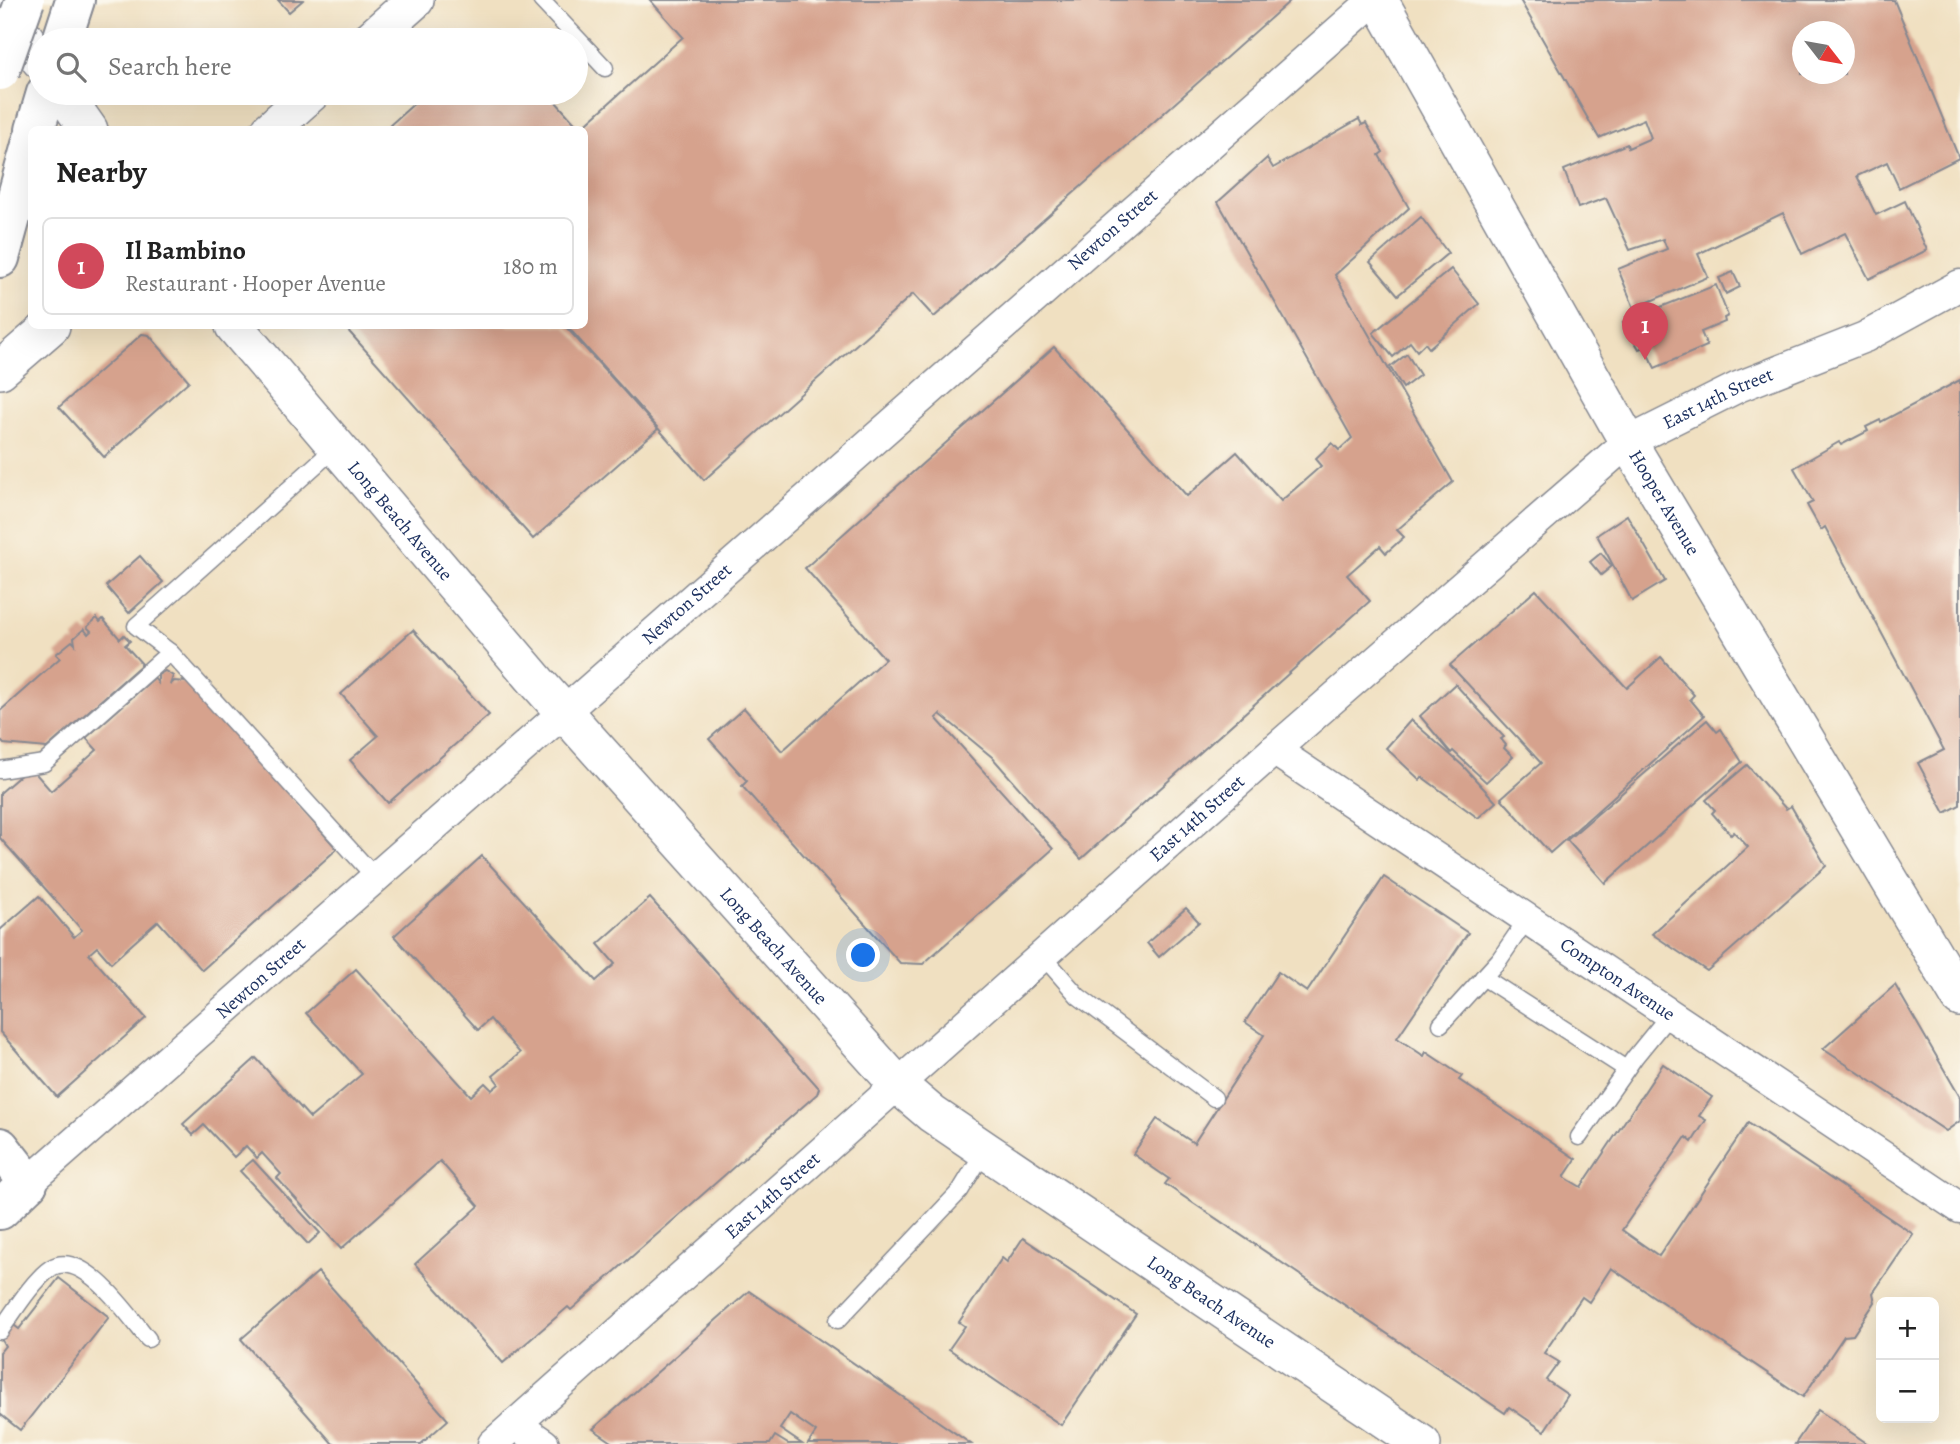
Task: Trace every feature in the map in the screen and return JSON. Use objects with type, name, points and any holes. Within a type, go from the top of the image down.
[{"type":"main road","points":[[0,71],[25,0]]},
{"type":"main road","points":[[66,28],[75,0]]},
{"type":"main road","points":[[36,126],[42,105]]},
{"type":"main road","points":[[0,258],[28,156]]},
{"type":"main road","points":[[0,1147],[28,1183]]},
{"type":"main road","name":"Newton Street","points":[[0,1210],[28,1183]]},
{"type":"street","points":[[384,28],[415,0]]},
{"type":"street","name":"Hooper Avenue","points":[[1377,0],[1628,442],[1960,998]]},
{"type":"street","name":"Newton Street","points":[[28,1183],[563,711],[1377,0]]},
{"type":"street","points":[[0,2],[28,43]]},
{"type":"street","points":[[71,105],[86,126]]},
{"type":"street","points":[[278,126],[299,105]]},
{"type":"street","name":"East 14th Street","points":[[493,1444],[1274,750],[1628,442],[1738,387],[1865,337],[1960,285]]},
{"type":"street","points":[[0,370],[48,329]]},
{"type":"street","name":"Long Beach Avenue","points":[[237,329],[563,711],[898,1085],[932,1114],[1422,1444]]},
{"type":"street","name":"Compton Avenue","points":[[1274,750],[1960,1208]]},
{"type":"street","points":[[515,1424],[544,1444]]},
{"type":"lane","points":[[541,0],[567,28]]},
{"type":"lane","points":[[588,50],[605,68]]},
{"type":"lane","points":[[337,447],[136,626],[170,652],[375,877]]},
{"type":"lane","points":[[0,770],[44,763],[170,652]]},
{"type":"lane","points":[[1441,1024],[1483,977],[1527,919]]},
{"type":"lane","points":[[1043,956],[1078,996],[1214,1098]]},
{"type":"lane","points":[[1483,977],[1626,1069]]},
{"type":"lane","points":[[1579,1137],[1626,1069],[1670,1014]]},
{"type":"lane","points":[[838,1320],[960,1191],[985,1150]]},
{"type":"lane","points":[[0,1331],[52,1268],[73,1263],[88,1271],[148,1339]]},
{"type":"building","points":[[278,0],[303,0],[289,12]]},
{"type":"building","points":[[650,0],[1291,0],[934,317],[913,294],[704,480],[570,329],[588,329],[588,126],[583,126],[683,37]]},
{"type":"building","points":[[1520,0],[1894,0],[1959,158],[1899,188],[1887,162],[1857,176],[1876,215],[1905,201],[1927,250],[1869,279],[1845,233],[1802,254],[1783,213],[1698,254],[1708,277],[1634,308],[1618,269],[1667,249],[1663,239],[1630,250],[1606,198],[1578,208],[1564,170],[1627,144],[1628,148],[1651,138],[1644,119],[1599,138]]},
{"type":"building","points":[[412,105],[559,105],[577,126],[390,125]]},
{"type":"building","points":[[1359,119],[1362,125],[1366,123],[1383,152],[1379,155],[1409,208],[1335,275],[1453,482],[1397,530],[1404,537],[1386,553],[1380,546],[1347,575],[1370,601],[1081,859],[992,757],[940,714],[936,718],[1053,849],[923,964],[900,963],[742,786],[747,781],[709,739],[744,708],[782,751],[885,659],[805,568],[1054,347],[1187,496],[1237,452],[1281,501],[1321,466],[1315,459],[1332,443],[1339,450],[1352,438],[1218,202],[1267,158],[1273,168]]},
{"type":"building","points":[[1421,217],[1448,253],[1398,295],[1370,262]]},
{"type":"building","points":[[1451,269],[1479,304],[1429,348],[1425,343],[1417,351],[1410,342],[1393,357],[1373,333]]},
{"type":"building","points":[[1733,272],[1740,287],[1726,294],[1719,278]]},
{"type":"building","points":[[1716,285],[1728,316],[1724,318],[1725,322],[1701,332],[1707,346],[1655,368],[1644,347],[1639,349],[1623,322]]},
{"type":"building","points":[[347,329],[568,329],[658,429],[533,539]]},
{"type":"building","points":[[142,334],[149,335],[189,381],[104,457],[59,407]]},
{"type":"building","points":[[1407,354],[1420,375],[1403,388],[1390,367]]},
{"type":"building","points":[[1960,380],[1960,805],[1945,813],[1918,763],[1944,750],[1825,527],[1821,530],[1807,505],[1813,502],[1794,468],[1839,442],[1841,445],[1868,431],[1866,427],[1880,420],[1881,422]]},
{"type":"building","points":[[1627,515],[1665,581],[1632,601],[1597,535]]},
{"type":"building","points":[[1601,553],[1612,566],[1601,575],[1590,562]]},
{"type":"building","points":[[140,556],[163,582],[129,613],[106,586]]},
{"type":"building","points":[[1536,590],[1627,688],[1661,657],[1694,695],[1690,699],[1704,716],[1550,853],[1501,798],[1541,763],[1450,665]]},
{"type":"building","points":[[97,618],[100,622],[103,619],[120,639],[124,635],[130,641],[125,645],[142,664],[47,748],[4,744],[0,740],[0,711],[60,658],[56,654],[72,641],[75,644],[74,638],[84,629],[88,634],[91,631],[87,627]]},
{"type":"building","points":[[413,630],[489,715],[388,803],[350,760],[378,736],[341,694]]},
{"type":"building","points":[[165,671],[173,676],[170,685],[174,681],[186,682],[205,699],[337,849],[202,970],[158,921],[111,963],[97,947],[89,954],[146,1018],[57,1097],[0,1032],[0,930],[39,896],[74,937],[82,930],[0,838],[0,793],[30,767],[51,791],[97,750],[86,738],[154,678],[158,683],[158,675]]},
{"type":"building","points":[[1455,684],[1504,737],[1501,739],[1506,745],[1504,748],[1513,757],[1486,782],[1453,751],[1451,753],[1420,716]]},
{"type":"building","points":[[1411,720],[1463,766],[1496,802],[1478,818],[1422,777],[1420,780],[1386,748]]},
{"type":"building","points":[[1707,720],[1717,732],[1721,729],[1742,762],[1605,883],[1567,840]]},
{"type":"building","points":[[1747,765],[1786,809],[1791,806],[1826,866],[1707,971],[1652,934],[1748,847],[1734,832],[1731,835],[1712,813],[1715,810],[1706,800]]},
{"type":"building","points":[[482,856],[596,981],[615,964],[598,944],[650,898],[819,1088],[817,1094],[571,1310],[568,1307],[503,1363],[415,1264],[479,1206],[440,1161],[341,1249],[277,1178],[281,1174],[262,1153],[257,1158],[246,1146],[234,1157],[204,1125],[193,1135],[183,1124],[256,1058],[310,1118],[362,1074],[306,1013],[356,969],[471,1096],[485,1083],[492,1090],[499,1084],[493,1076],[520,1053],[490,1019],[478,1030],[394,936]]},
{"type":"building","points":[[1384,877],[1468,933],[1397,1038],[1424,1056],[1426,1052],[1462,1076],[1459,1080],[1576,1159],[1564,1177],[1581,1187],[1663,1064],[1712,1097],[1699,1116],[1706,1120],[1692,1142],[1686,1137],[1622,1230],[1659,1256],[1748,1123],[1913,1234],[1873,1293],[1875,1302],[1853,1335],[1844,1336],[1803,1397],[1611,1268],[1589,1302],[1582,1297],[1544,1353],[1559,1362],[1546,1380],[1568,1395],[1544,1431],[1509,1407],[1505,1413],[1165,1184],[1169,1179],[1133,1154],[1157,1119],[1194,1143],[1264,1035],[1245,1022],[1278,972],[1307,992]]},
{"type":"building","points":[[1186,908],[1199,922],[1159,957],[1147,943]]},
{"type":"building","points":[[1895,985],[1960,1097],[1960,1121],[1946,1131],[1823,1049]]},
{"type":"building","points":[[253,1160],[320,1233],[308,1244],[240,1171]]},
{"type":"building","points":[[1023,1238],[1136,1314],[1061,1425],[949,1349],[965,1326],[959,1322],[1002,1258],[1007,1262]]},
{"type":"building","points":[[318,1272],[448,1420],[421,1444],[333,1444],[241,1339]]},
{"type":"building","points":[[59,1278],[109,1317],[20,1430],[0,1414],[0,1352],[5,1346],[0,1337],[11,1323],[19,1329]]},
{"type":"building","points":[[749,1291],[971,1444],[808,1444],[816,1432],[790,1414],[780,1429],[802,1444],[788,1444],[775,1436],[770,1444],[615,1444],[593,1429]]},
{"type":"building","points":[[1818,1410],[1868,1444],[1795,1444]]},
{"type":"place","name":"Il Bambino","points":[[1645,360]]}]
